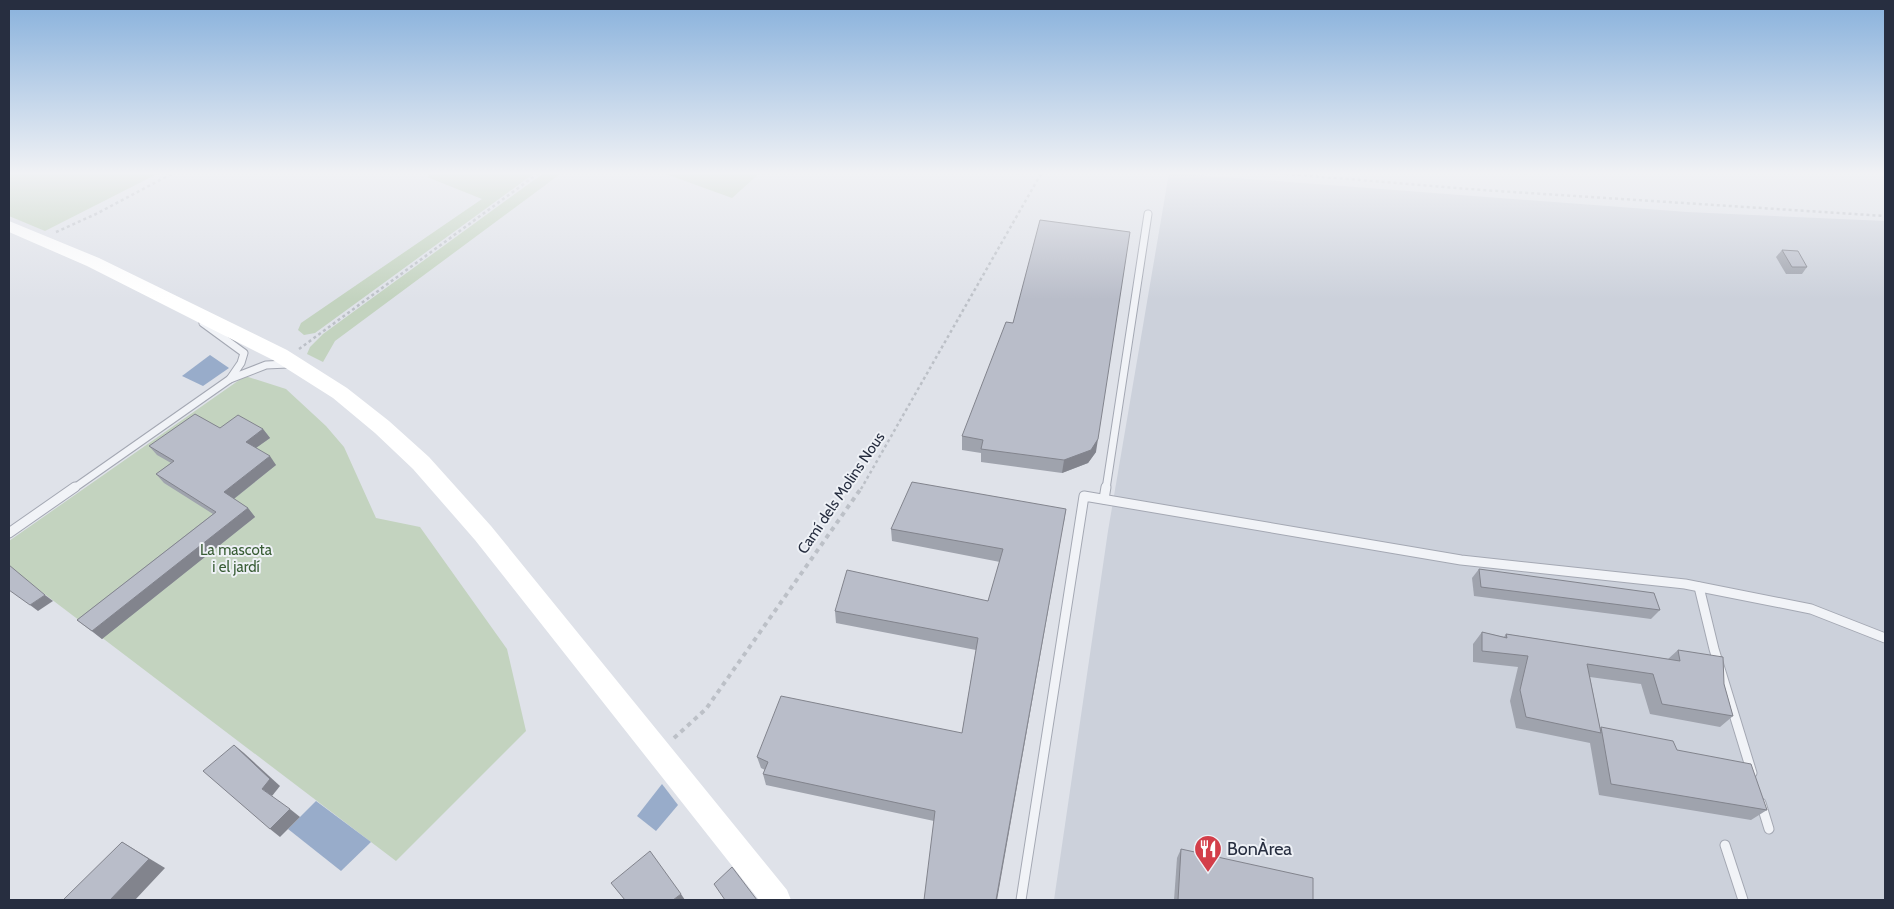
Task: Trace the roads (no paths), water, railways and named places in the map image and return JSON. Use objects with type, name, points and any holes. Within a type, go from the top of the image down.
[{"type":"main road","points":[[9,226],[172,299],[292,363],[361,410],[421,463],[483,533],[772,895]]},
{"type":"lane","points":[[1104,499],[1148,214]]},
{"type":"lane","points":[[172,299],[244,353],[241,363],[230,379]]},
{"type":"lane","points":[[9,532],[230,379],[266,365],[292,363]]},
{"type":"lane","points":[[1021,900],[1084,496],[1460,560],[1699,587],[1811,609],[1885,638]]},
{"type":"lane","points":[[1699,587],[1714,648],[1769,829]]},
{"type":"lane","points":[[1724,845],[1743,900]]},
{"type":"water","points":[[210,355],[229,368],[203,386],[182,376]]},
{"type":"water","points":[[662,784],[678,805],[656,831],[637,816]]},
{"type":"water","points":[[316,801],[371,842],[341,871],[288,829]]},
{"type":"place","name":"BonÀrea","points":[[1208,873]]},
{"type":"park label","name":"La mascota i el jardí","points":[[236,558]]}]
